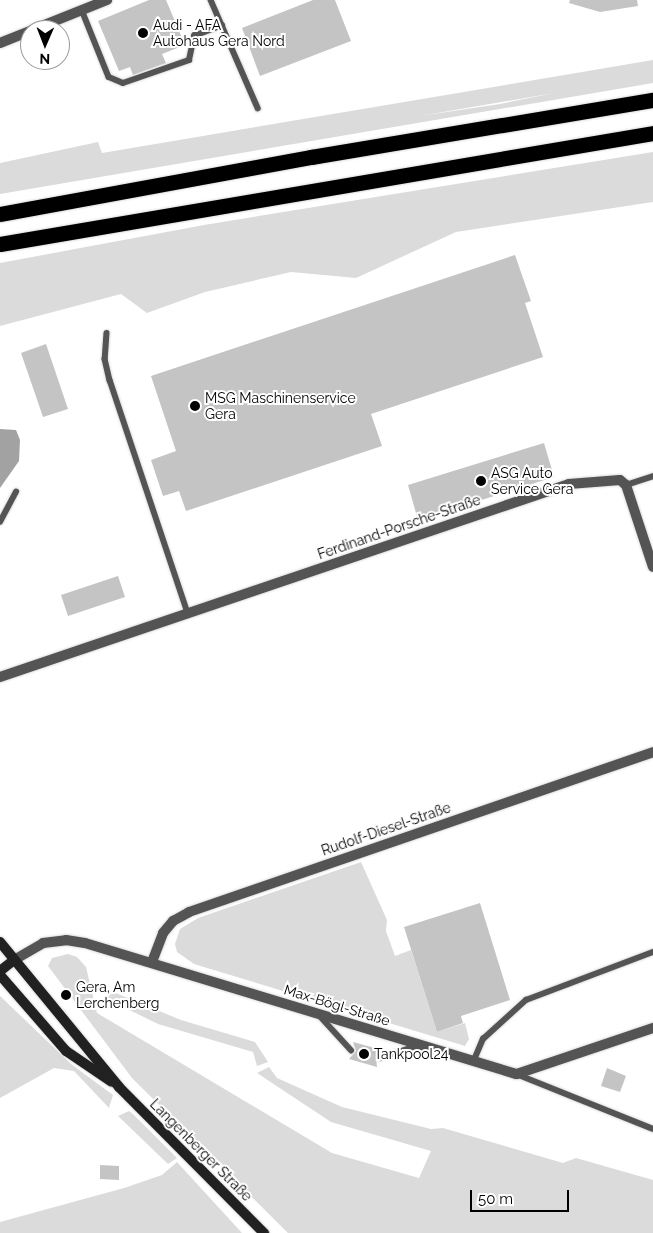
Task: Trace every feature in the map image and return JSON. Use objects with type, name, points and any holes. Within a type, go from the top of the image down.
[{"type":"highway","points":[[0,214],[311,157],[653,100]]},
{"type":"highway","points":[[0,244],[653,133]]},
{"type":"main road","name":"Langenberger Straße","points":[[0,942],[119,1086],[264,1233]]},
{"type":"main road","points":[[0,971],[14,960]]},
{"type":"main road","name":"Langenberger Straße","points":[[0,975],[66,1051],[119,1086]]},
{"type":"street","points":[[56,20],[107,0]]},
{"type":"street","points":[[0,43],[20,35]]},
{"type":"street","points":[[623,482],[653,567]]},
{"type":"street","name":"Ferdinand-Porsche-Straße","points":[[0,677],[569,484],[623,482]]},
{"type":"street","name":"Rudolf-Diesel-Straße","points":[[152,962],[163,933],[173,921],[189,912],[653,752]]},
{"type":"street","name":"Max-Bögl-Straße","points":[[14,960],[34,946],[66,940],[152,962],[517,1074]]},
{"type":"street","points":[[517,1074],[653,1028]]},
{"type":"lane","points":[[211,0],[258,108]]},
{"type":"lane","points":[[82,10],[109,77],[122,83],[189,60],[194,36],[222,25]]},
{"type":"lane","points":[[107,333],[104,359],[110,380],[188,613]]},
{"type":"lane","points":[[623,482],[653,476]]},
{"type":"lane","points":[[0,522],[16,492]]},
{"type":"lane","points":[[474,1060],[483,1039],[526,1000],[653,952]]},
{"type":"lane","points":[[318,1013],[351,1050]]},
{"type":"lane","points":[[380,1058],[420,1045]]},
{"type":"lane","points":[[517,1074],[653,1129]]},
{"type":"shaded area","points":[[653,60],[653,83],[0,194],[0,163],[98,142],[102,153]],"holes":[[[554,93],[500,104],[421,116]]]},
{"type":"shaded area","points":[[653,152],[653,202],[456,232],[356,278],[291,272],[205,292],[147,313],[121,294],[0,326],[0,263],[204,225]]},
{"type":"shaded area","points":[[0,429],[16,430],[20,440],[19,461],[0,488]]},
{"type":"shaded area","points":[[361,862],[387,920],[386,931],[395,956],[411,950],[437,1032],[465,1023],[469,1039],[465,1046],[194,964],[177,952],[175,944],[180,929],[198,918]]},
{"type":"shaded area","points":[[68,954],[77,957],[86,967],[97,1013],[332,1153],[419,1178],[431,1151],[331,1122],[257,1073],[269,1067],[277,1078],[342,1107],[431,1129],[443,1128],[563,1163],[576,1158],[653,1180],[653,1233],[288,1233],[132,1078],[48,966],[52,958]]},
{"type":"shaded area","points":[[106,989],[181,1020],[255,1042],[268,1062],[257,1066],[253,1052],[158,1024],[107,999]]},
{"type":"shaded area","points":[[0,996],[71,1064],[113,1095],[109,1108],[74,1071],[54,1068],[0,1098]]},
{"type":"shaded area","points":[[129,1111],[177,1158],[168,1164],[118,1116]]},
{"type":"shaded area","points":[[177,1162],[242,1233],[0,1233],[0,1222],[124,1188],[162,1175]]},
{"type":"building","points":[[149,0],[166,0],[185,45],[162,54],[166,63],[133,75],[130,67],[119,71],[98,21]]},
{"type":"building","points":[[313,0],[335,0],[351,41],[260,76],[242,28]]},
{"type":"building","points":[[570,0],[637,0],[638,6],[600,12],[569,3]]},
{"type":"building","points":[[515,255],[531,301],[525,303],[543,357],[371,414],[382,446],[186,511],[179,491],[163,496],[151,460],[176,451],[151,376]]},
{"type":"building","points":[[46,344],[68,409],[43,417],[21,353]]},
{"type":"building","name":"ASG Auto Service Gera","points":[[544,443],[554,477],[418,520],[408,485]]},
{"type":"building","points":[[118,576],[125,597],[68,616],[61,595]]},
{"type":"building","points":[[480,903],[510,1000],[461,1016],[463,1023],[437,1032],[404,927]]},
{"type":"building","points":[[353,1042],[382,1050],[376,1057],[377,1067],[349,1059],[356,1051]]},
{"type":"building","points":[[607,1068],[626,1076],[620,1092],[601,1086]]},
{"type":"building","points":[[100,1165],[119,1166],[119,1180],[100,1179]]},
{"type":"place","name":"Audi - AFA Autohaus Gera Nord","points":[[143,33]]},
{"type":"place","name":"MSG Maschinenservice Gera","points":[[195,406]]},
{"type":"place","name":"ASG Auto Service Gera","points":[[481,481]]},
{"type":"place","name":"Gera, Am Lerchenberg","points":[[66,995]]},
{"type":"place","name":"Tankpool24","points":[[364,1054]]}]
